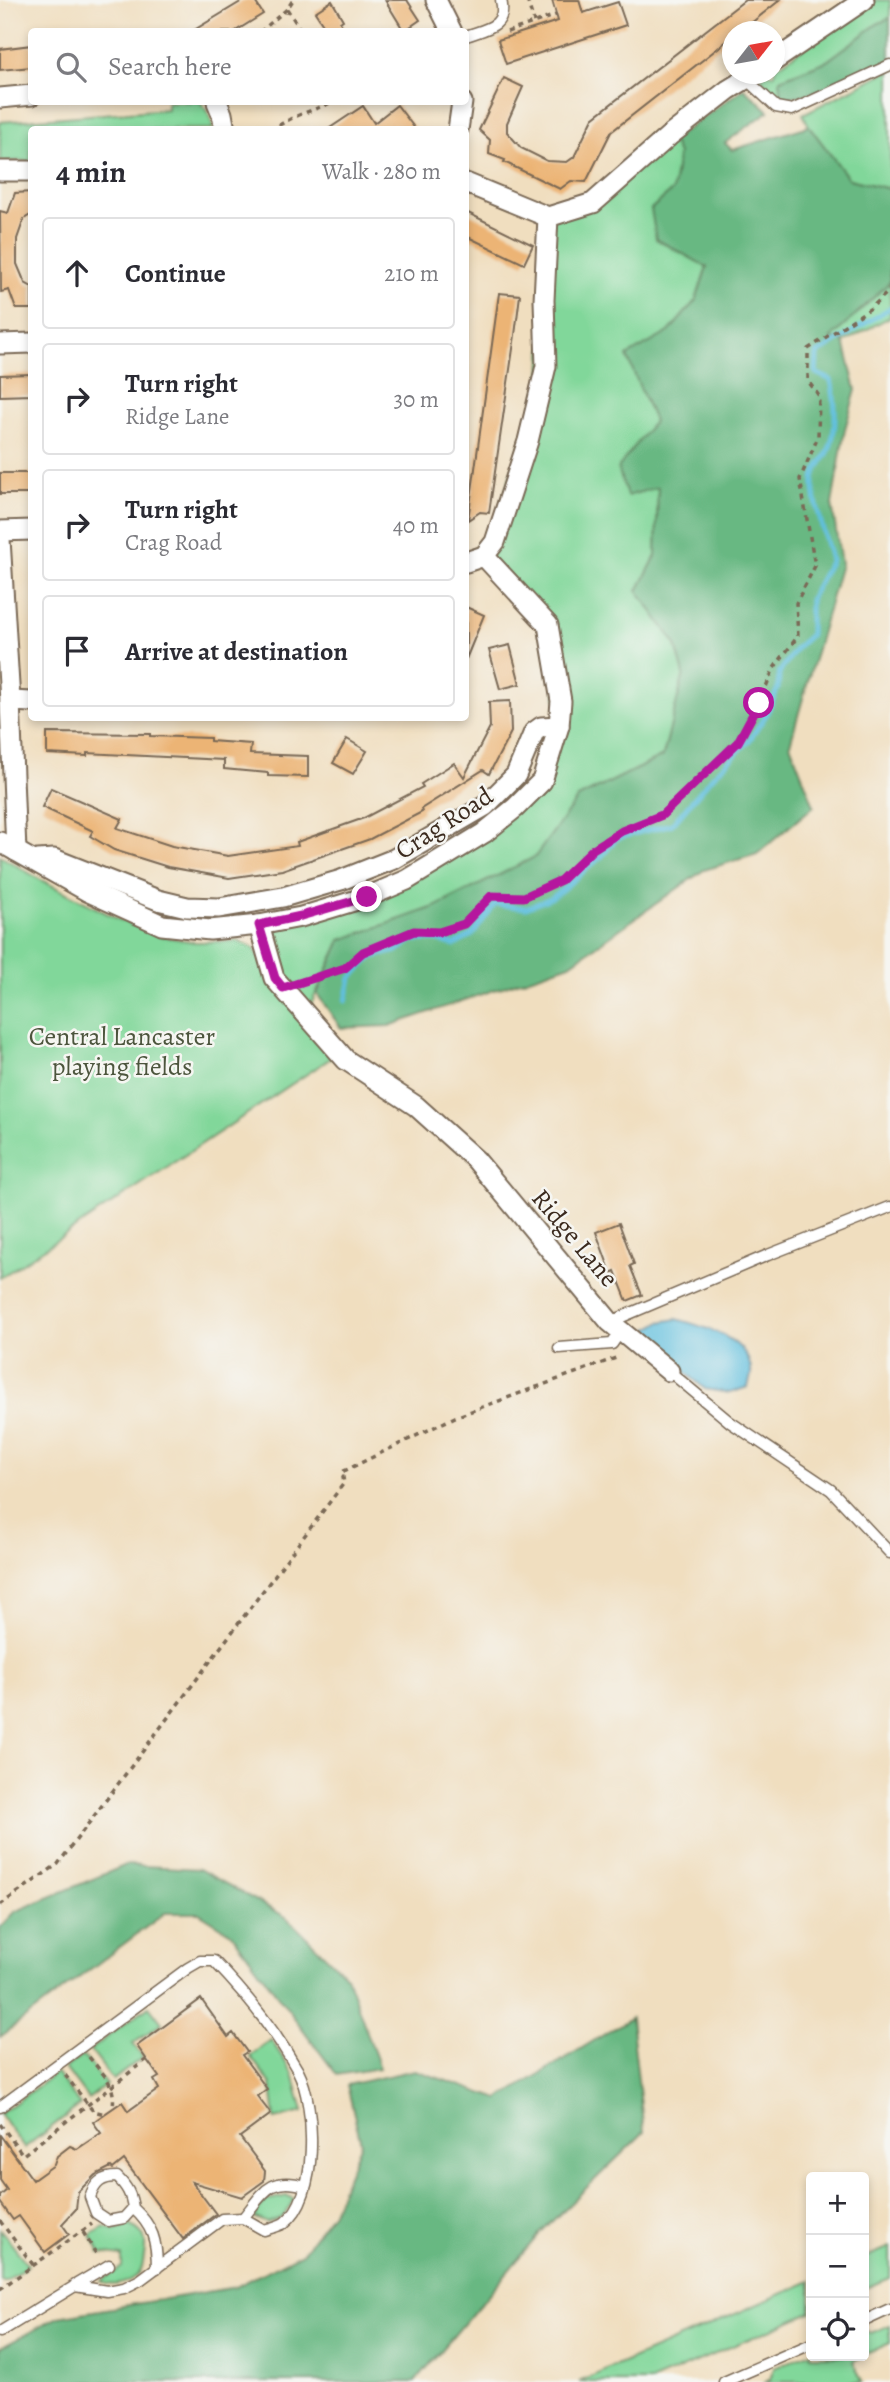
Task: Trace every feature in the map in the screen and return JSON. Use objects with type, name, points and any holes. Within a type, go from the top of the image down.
[{"type":"street","points":[[436,0],[450,28]]},
{"type":"street","points":[[785,54],[864,0]]},
{"type":"street","points":[[469,184],[548,217],[593,203],[670,136],[737,84]]},
{"type":"street","points":[[0,97],[28,95]]},
{"type":"street","points":[[218,105],[224,126]]},
{"type":"street","points":[[459,126],[462,105]]},
{"type":"street","points":[[0,171],[28,172]]},
{"type":"street","points":[[475,559],[495,542],[512,496],[546,366],[544,300],[548,217]]},
{"type":"street","points":[[0,344],[28,344]]},
{"type":"street","points":[[0,531],[28,530]]},
{"type":"street","points":[[0,539],[17,851]]},
{"type":"street","name":"Crag Road","points":[[17,851],[87,891],[162,925],[210,930],[259,925],[367,897],[407,880],[484,833],[516,808],[542,781],[559,726],[561,701],[548,625],[475,559]]},
{"type":"street","points":[[10,701],[28,702]]},
{"type":"street","name":"Crag Road","points":[[17,851],[54,859],[158,900],[187,907],[219,908],[284,897],[341,880],[394,859],[485,806],[516,775],[534,733],[541,727],[559,726]]},
{"type":"street","name":"Ridge Lane","points":[[259,925],[275,978],[346,1060],[416,1106],[476,1160],[622,1331],[669,1371]]},
{"type":"lane","points":[[469,35],[494,25],[501,19],[504,10],[501,0]]},
{"type":"lane","points":[[757,84],[776,107],[792,110],[890,65]]},
{"type":"lane","points":[[559,1348],[612,1344],[622,1331],[768,1255],[890,1207]]},
{"type":"lane","name":"Ridge Lane","points":[[669,1371],[730,1422],[831,1490],[890,1553]]},
{"type":"lane","points":[[0,2107],[200,1961],[214,1961],[234,1982],[299,2074],[308,2109],[313,2146],[299,2204],[284,2223],[264,2230],[243,2218],[222,2219],[141,2280],[124,2288],[107,2291],[75,2286]]},
{"type":"lane","points":[[133,2207],[124,2218],[108,2221],[103,2218],[96,2213],[90,2197],[95,2184],[106,2177],[117,2178],[127,2186],[133,2207],[143,2217],[157,2245],[157,2268]]},
{"type":"lane","points":[[243,2218],[269,2186],[290,2182],[305,2186]]},
{"type":"lane","points":[[0,2332],[107,2266]]},
{"type":"lane","points":[[869,2319],[890,2309]]},
{"type":"lane","points":[[724,2382],[806,2346]]},
{"type":"path","points":[[265,28],[287,9],[293,0]]},
{"type":"path","points":[[527,0],[534,22]]},
{"type":"path","points":[[287,9],[299,28]]},
{"type":"path","points":[[482,30],[485,39],[556,15]]},
{"type":"path","points":[[278,126],[325,105]]},
{"type":"path","points":[[283,988],[345,968],[363,952],[414,931],[439,932],[464,924],[491,896],[524,897],[561,880],[593,849],[622,831],[662,815],[738,742],[774,668],[798,636],[796,603],[815,566],[800,479],[818,437],[819,396],[808,381],[808,349],[871,308],[890,290]]},
{"type":"path","points":[[0,1905],[58,1864],[344,1483],[342,1472],[455,1417],[615,1359],[622,1331]]},
{"type":"path","points":[[82,2047],[112,2086],[115,2093],[113,2109]]},
{"type":"path","points":[[0,2124],[23,2155],[147,2059]]},
{"type":"path","points":[[57,2065],[87,2105],[93,2111],[105,2114]]},
{"type":"path","points":[[0,2289],[103,2218]]},
{"type":"path","points":[[0,2221],[34,2266]]},
{"type":"path","points":[[83,2232],[107,2266]]},
{"type":"green space","points":[[871,0],[890,0],[890,18],[877,24],[827,61],[785,77],[785,61]]},
{"type":"green space","points":[[890,18],[890,64],[810,93],[782,97],[781,84],[785,84],[785,77],[827,61],[877,24]]},
{"type":"green space","points":[[890,70],[890,189],[849,179],[803,114]]},
{"type":"green space","points":[[766,84],[781,84],[782,97]]},
{"type":"green space","points":[[744,88],[769,111],[725,143],[732,150],[809,126],[849,179],[890,189],[890,282],[831,338],[844,342],[856,390],[845,429],[832,504],[841,564],[790,744],[814,806],[757,854],[704,870],[570,964],[389,1026],[341,1028],[317,994],[341,940],[435,907],[535,857],[578,798],[663,756],[684,674],[676,645],[638,591],[656,556],[658,487],[627,496],[618,468],[654,421],[627,356],[669,332],[696,300],[707,267],[656,239],[651,209],[673,190],[678,154],[672,140]]},
{"type":"green space","points":[[167,105],[202,105],[213,126],[28,126],[28,161],[0,161],[0,122],[167,109]]},
{"type":"green space","points":[[669,136],[678,154],[673,190],[651,209],[707,267],[696,300],[669,332],[627,356],[654,421],[658,487],[656,556],[638,591],[676,645],[684,674],[663,756],[578,798],[535,857],[435,907],[341,940],[306,1015],[274,978],[259,925],[407,880],[542,781],[559,726],[548,625],[484,556],[541,382],[548,217],[593,203]]},
{"type":"green space","points":[[890,282],[890,317],[844,342],[830,339]]},
{"type":"green space","name":"Central Lancaster playing fields","points":[[0,856],[122,921],[160,936],[195,942],[239,941],[254,948],[270,980],[334,1056],[0,1278]]},
{"type":"green space","points":[[126,1865],[199,1869],[286,1917],[347,1977],[380,2068],[337,2075],[231,1933],[199,1913],[165,1913],[0,2037],[0,1927],[14,1912]]},
{"type":"green space","points":[[149,2006],[162,2023],[133,2044],[143,2057],[113,2080],[90,2050]]},
{"type":"green space","points":[[631,2018],[644,2132],[540,2233],[415,2382],[0,2382],[0,2348],[58,2317],[236,2287],[302,2253],[333,2212],[361,2143],[347,2085],[415,2070],[499,2099]]},
{"type":"green space","points":[[271,2040],[293,2074],[303,2112],[275,2119],[271,2084],[250,2056]]},
{"type":"green space","points":[[83,2055],[106,2085],[88,2099],[65,2068]]},
{"type":"green space","points":[[56,2073],[80,2105],[24,2148],[0,2114]]},
{"type":"green space","points":[[287,2196],[294,2199],[283,2217],[267,2223],[253,2217],[267,2200]]},
{"type":"green space","points":[[130,2225],[142,2234],[145,2241],[141,2270],[127,2282],[110,2285],[101,2281],[122,2267],[122,2256],[100,2253],[91,2235],[104,2227],[114,2230]]},
{"type":"green space","points":[[0,2229],[28,2265],[6,2281],[0,2281]]},
{"type":"green space","points":[[890,2247],[890,2278],[869,2287],[869,2256]]},
{"type":"green space","points":[[806,2283],[806,2314],[650,2382],[579,2382]]},
{"type":"green space","points":[[890,2325],[890,2343],[869,2353],[869,2332]]},
{"type":"green space","points":[[806,2354],[806,2361],[853,2361],[862,2382],[765,2382],[770,2379],[774,2368]]},
{"type":"water","points":[[677,1319],[733,1341],[748,1359],[751,1376],[748,1387],[730,1393],[705,1389],[662,1352],[649,1329],[660,1322]]},
{"type":"building","points":[[244,0],[254,0],[263,14],[240,28],[198,28]]},
{"type":"building","points":[[385,0],[407,0],[420,20],[408,28],[402,28]]},
{"type":"building","points":[[552,0],[579,0],[583,13],[618,2],[626,25],[506,64],[498,40],[558,21]]},
{"type":"building","points":[[745,0],[780,0],[754,21],[722,21],[722,45],[611,132],[586,182],[571,181],[560,189],[504,162],[505,160],[489,154],[490,140],[479,130],[504,78],[523,87],[507,123],[507,132],[521,148],[547,161],[567,162],[574,157],[593,118]]},
{"type":"building","points":[[332,1],[343,20],[340,22],[344,28],[325,28],[315,12]]},
{"type":"building","points":[[28,46],[28,67],[0,70],[0,49]]},
{"type":"building","points":[[397,105],[413,126],[333,126],[363,106],[374,123]]},
{"type":"building","points":[[28,192],[28,216],[24,219],[17,239],[17,264],[28,285],[28,309],[16,309],[9,290],[1,292],[0,211],[8,213],[15,193]]},
{"type":"building","points":[[469,213],[533,245],[524,264],[469,237]]},
{"type":"building","points":[[499,293],[520,295],[489,513],[480,512],[469,519]]},
{"type":"building","points":[[28,374],[28,395],[0,396],[0,375]]},
{"type":"building","points":[[0,473],[28,473],[28,494],[0,494]]},
{"type":"building","points":[[469,608],[484,615],[469,652]]},
{"type":"building","points":[[510,645],[520,684],[500,689],[489,650]]},
{"type":"building","points":[[510,701],[511,732],[489,774],[483,770],[421,809],[422,812],[370,839],[282,870],[229,878],[168,867],[114,850],[90,836],[93,831],[42,807],[51,788],[122,819],[117,828],[172,846],[228,856],[298,846],[297,842],[364,818],[423,787],[421,784],[454,763],[464,777],[490,727],[489,702]]},
{"type":"building","points":[[47,733],[150,734],[251,744],[250,754],[308,756],[308,777],[268,776],[268,773],[224,769],[224,760],[87,753],[87,756],[47,754]]},
{"type":"building","points":[[347,739],[367,751],[353,774],[333,763]]},
{"type":"building","points":[[619,1223],[634,1264],[630,1266],[642,1295],[627,1301],[615,1271],[611,1273],[596,1232]]},
{"type":"building","points":[[201,1999],[228,2037],[233,2033],[247,2052],[242,2055],[267,2089],[257,2096],[271,2114],[240,2137],[265,2171],[264,2181],[242,2197],[192,2182],[216,2214],[183,2239],[124,2160],[113,2169],[111,2167],[95,2175],[78,2192],[76,2209],[62,2224],[69,2234],[45,2252],[19,2216],[13,2220],[0,2202],[0,2196],[7,2190],[0,2180],[0,2135],[33,2180],[54,2165],[57,2156],[70,2146],[77,2149],[101,2133],[93,2122],[122,2102],[128,2111],[159,2089],[154,2080],[159,2077],[137,2046]]},
{"type":"waterway","points":[[346,1001],[351,978],[372,957],[397,951],[413,940],[436,940],[455,945],[473,934],[495,904],[526,908],[553,897],[602,856],[617,838],[672,824],[714,775],[748,742],[766,715],[778,688],[779,673],[797,647],[810,635],[810,599],[831,560],[816,503],[814,481],[816,471],[828,453],[832,441],[835,406],[831,380],[816,373],[817,354],[890,308]]},
{"type":"route","points":[[367,897],[259,925],[275,978],[283,988],[345,968],[363,952],[414,931],[439,932],[464,924],[491,896],[524,897],[561,880],[593,849],[622,831],[662,815],[738,742],[759,703]]}]
